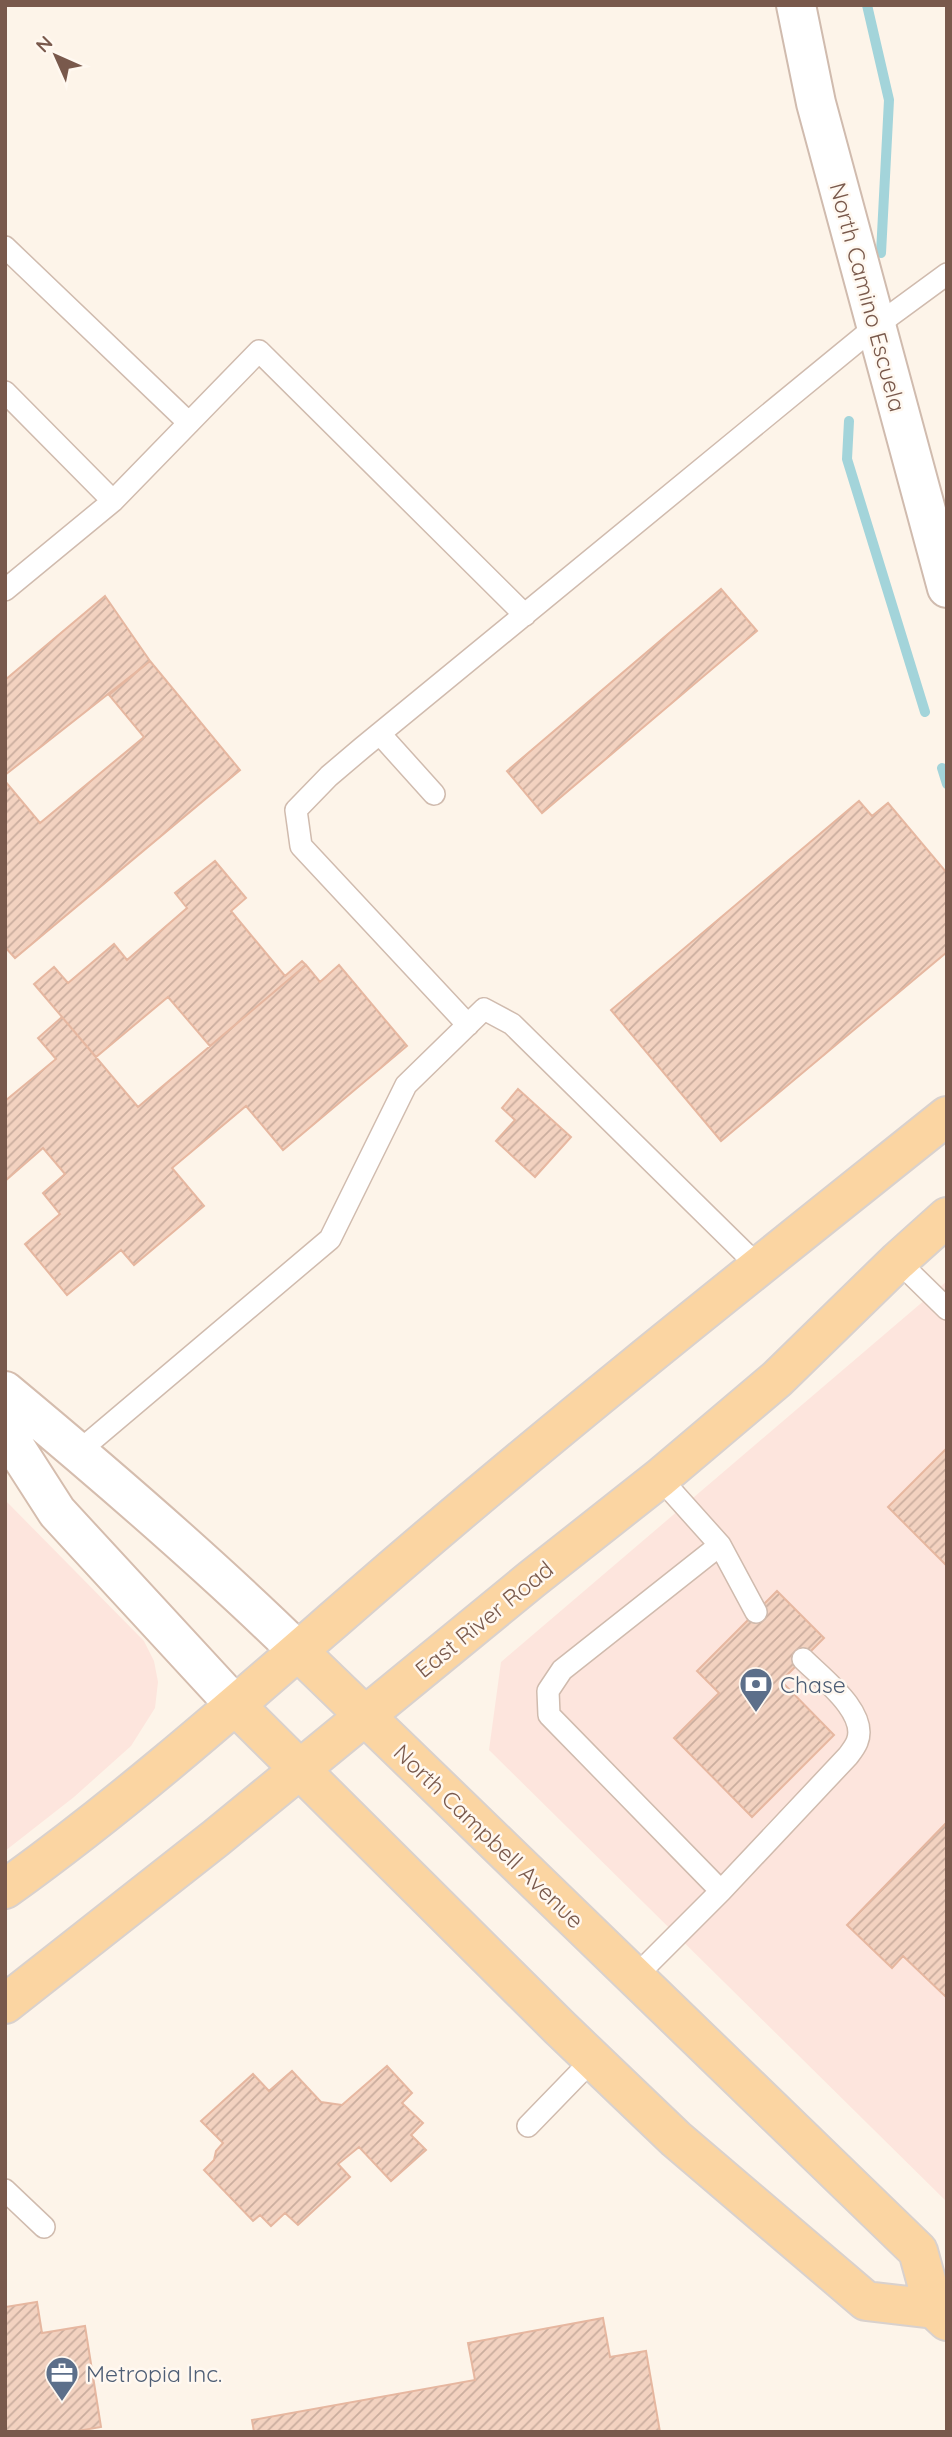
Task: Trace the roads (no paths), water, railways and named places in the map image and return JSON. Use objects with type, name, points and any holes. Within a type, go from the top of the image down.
[{"type":"main road","name":"North Camino Escuela","points":[[796,5],[816,103],[946,579]]},
{"type":"main road","points":[[5,1889],[66,1845],[236,1706],[603,1393],[947,1116]]},
{"type":"main road","name":"East River Road","points":[[5,2004],[660,1478],[777,1379],[898,1261],[944,1224]]},
{"type":"main road","name":"North Campbell Avenue","points":[[5,1391],[246,1600],[918,2251],[943,2308],[866,2301],[676,2139],[236,1706],[57,1512],[5,1431]]},
{"type":"lane","points":[[5,247],[189,423]]},
{"type":"lane","points":[[468,1025],[301,846],[296,810],[328,776],[876,326],[947,274]]},
{"type":"lane","points":[[6,588],[113,501],[259,351],[525,615]]},
{"type":"lane","points":[[5,392],[113,501]]},
{"type":"lane","points":[[380,734],[434,794]]},
{"type":"lane","points":[[78,1452],[330,1240],[406,1085],[484,1009],[512,1024],[758,1267]]},
{"type":"lane","points":[[898,1261],[947,1309]]},
{"type":"lane","points":[[660,1478],[720,1545],[756,1612]]},
{"type":"lane","points":[[720,1545],[562,1670],[548,1691],[549,1715],[721,1891]]},
{"type":"lane","points":[[635,1977],[721,1891],[848,1756],[857,1742],[859,1728],[853,1710],[803,1659]]},
{"type":"lane","points":[[528,2126],[593,2059]]},
{"type":"lane","points":[[5,2190],[44,2227]]},
{"type":"waterway","points":[[867,5],[889,100],[881,253]]},
{"type":"waterway","points":[[849,421],[847,459],[925,712]]},
{"type":"waterway","points":[[942,768],[947,784]]},
{"type":"place","name":"Chase","points":[[756,1714]]},
{"type":"place","name":"Metropia Inc.","points":[[62,2403]]}]
